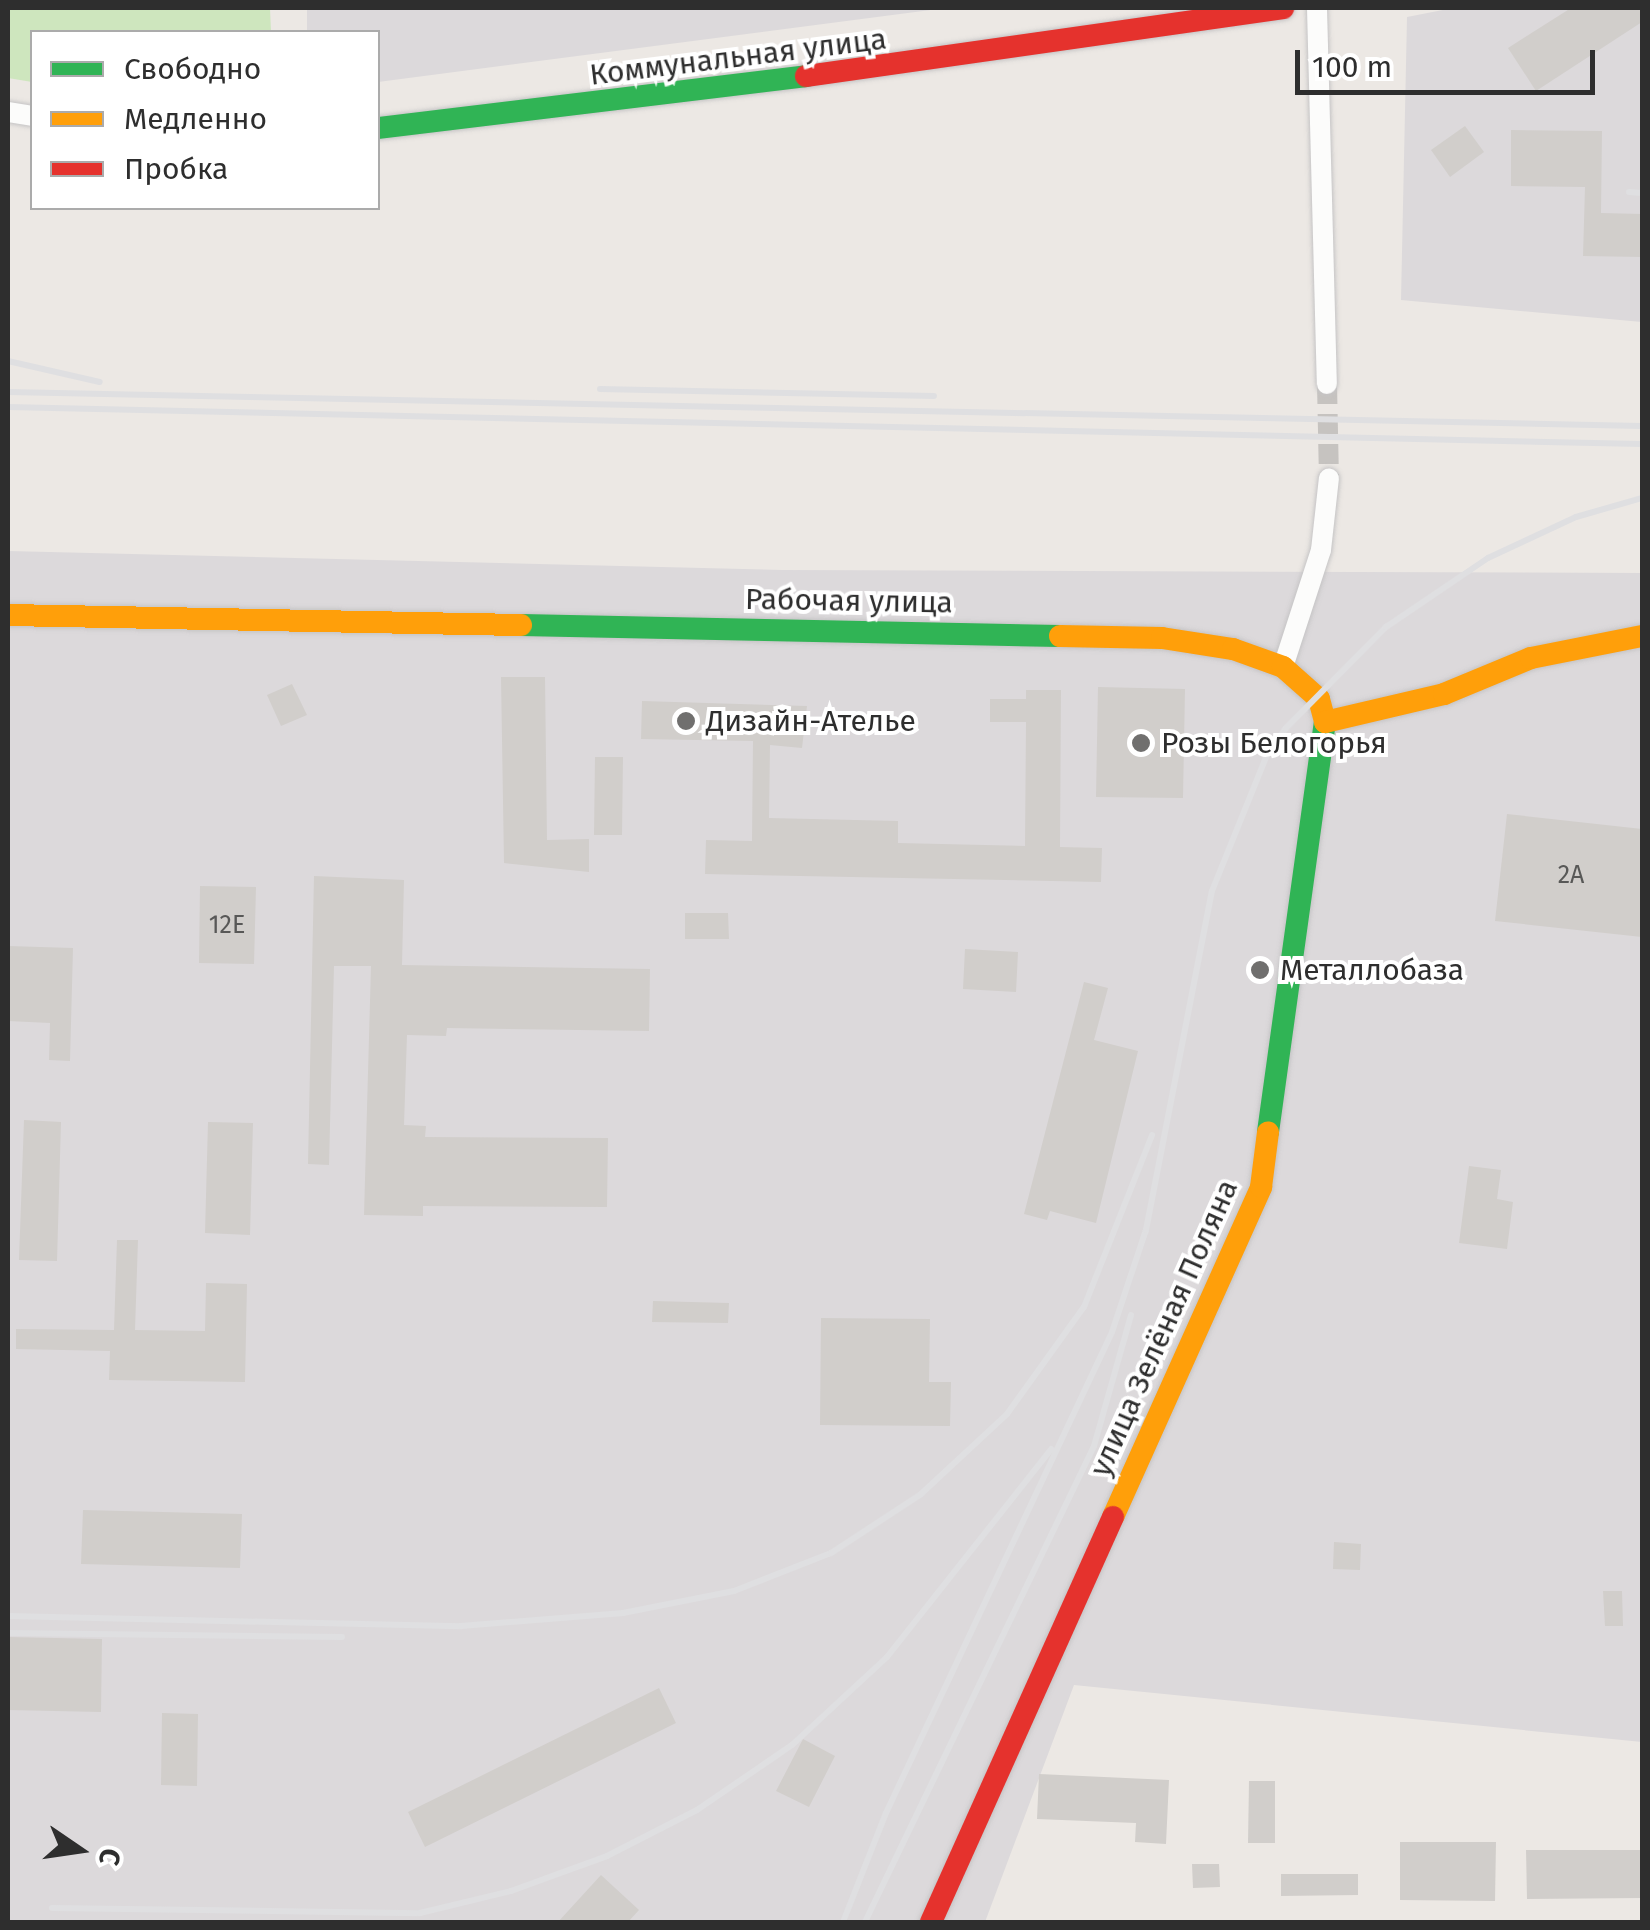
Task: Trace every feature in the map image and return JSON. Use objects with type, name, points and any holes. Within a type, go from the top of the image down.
[{"type":"street","name":"Коммунальная улица","points":[[380,128],[1001,52],[1283,8]]},
{"type":"street","points":[[1317,8],[1328,384]]},
{"type":"street","points":[[1284,667],[1321,550],[1330,478]]},
{"type":"street","name":"Рабочая улица","points":[[8,614],[1162,638],[1233,649],[1284,667],[1312,691],[1325,722]]},
{"type":"street","points":[[1325,722],[1444,694],[1531,658],[1642,636]]},
{"type":"street","name":"улица Зелёная Поляна","points":[[931,1922],[1261,1187],[1310,797],[1325,722]]},
{"type":"shaded area","points":[[307,8],[946,8],[380,82],[380,30],[307,30]]},
{"type":"shaded area","points":[[1453,8],[1642,8],[1642,322],[1401,300],[1407,17]]},
{"type":"shaded area","points":[[8,551],[782,570],[1642,573],[1642,1742],[1074,1685],[985,1922],[8,1922]]},
{"type":"green space","points":[[8,8],[270,8],[271,30],[30,30],[30,82],[8,78]]},
{"type":"building","points":[[1571,8],[1642,8],[1642,22],[1536,91],[1508,48]]},
{"type":"building","points":[[1465,126],[1484,152],[1450,177],[1431,150]]},
{"type":"building","points":[[1511,130],[1602,131],[1601,213],[1642,214],[1642,257],[1583,256],[1585,187],[1511,186]]},
{"type":"building","points":[[501,677],[545,677],[547,840],[589,839],[589,872],[504,863]]},
{"type":"building","points":[[292,684],[307,715],[281,726],[267,695]]},
{"type":"building","name":"Розы Белогорья","points":[[1098,687],[1185,689],[1183,798],[1096,797]]},
{"type":"building","points":[[1026,690],[1061,690],[1060,847],[1102,848],[1101,882],[705,874],[706,840],[752,841],[753,741],[641,739],[642,701],[807,706],[802,748],[770,745],[769,818],[898,821],[898,843],[1025,846],[1026,722],[990,722],[990,699],[1026,699]]},
{"type":"building","points":[[595,757],[623,757],[622,835],[594,835]]},
{"type":"building","points":[[1507,814],[1642,829],[1642,937],[1495,921]]},
{"type":"building","points":[[314,876],[404,880],[402,965],[650,969],[649,1031],[447,1028],[446,1036],[407,1035],[404,1125],[426,1126],[425,1137],[608,1138],[607,1207],[423,1206],[423,1216],[364,1215],[371,966],[334,966],[329,1165],[308,1164]]},
{"type":"building","points":[[200,886],[256,887],[254,964],[199,963]]},
{"type":"building","points":[[685,913],[728,913],[729,939],[685,939]]},
{"type":"building","points":[[8,946],[73,948],[70,1061],[49,1060],[50,1023],[8,1021]]},
{"type":"building","points":[[965,949],[1018,952],[1016,992],[963,989]]},
{"type":"building","points":[[1084,982],[1108,988],[1094,1040],[1138,1051],[1096,1223],[1050,1211],[1047,1220],[1024,1214]]},
{"type":"building","points":[[24,1120],[61,1122],[57,1261],[19,1260]]},
{"type":"building","points":[[208,1122],[253,1123],[250,1235],[205,1233]]},
{"type":"building","points":[[1469,1166],[1501,1170],[1497,1199],[1513,1202],[1507,1249],[1459,1243]]},
{"type":"building","points":[[117,1240],[138,1240],[135,1330],[205,1331],[206,1283],[247,1284],[245,1382],[109,1380],[110,1351],[16,1349],[16,1329],[114,1330]]},
{"type":"building","points":[[653,1301],[729,1303],[728,1323],[652,1322]]},
{"type":"building","points":[[821,1318],[930,1319],[929,1382],[951,1382],[950,1426],[820,1425]]},
{"type":"building","points":[[83,1510],[242,1514],[240,1568],[81,1564]]},
{"type":"building","points":[[1334,1542],[1361,1544],[1360,1570],[1333,1569]]},
{"type":"building","points":[[1603,1591],[1622,1591],[1623,1626],[1605,1626]]},
{"type":"building","points":[[8,1637],[102,1639],[101,1712],[8,1710]]},
{"type":"building","points":[[659,1688],[676,1723],[425,1847],[408,1812]]},
{"type":"building","points":[[162,1713],[198,1714],[197,1786],[161,1785]]},
{"type":"building","points":[[803,1739],[835,1756],[809,1807],[776,1791]]},
{"type":"building","points":[[1039,1774],[1169,1780],[1166,1844],[1135,1842],[1136,1823],[1037,1819]]},
{"type":"building","points":[[1249,1781],[1275,1781],[1275,1843],[1248,1843]]},
{"type":"building","points":[[1400,1842],[1496,1842],[1495,1901],[1400,1900]]},
{"type":"building","points":[[1526,1850],[1642,1850],[1642,1898],[1527,1899]]},
{"type":"building","points":[[1192,1864],[1219,1864],[1220,1887],[1193,1888]]},
{"type":"building","points":[[1281,1874],[1358,1874],[1358,1895],[1281,1896]]},
{"type":"building","points":[[601,1875],[639,1910],[628,1922],[558,1922]]},
{"type":"tunnel","points":[[1327,384],[1329,478]]},
{"type":"railway","points":[[1629,192],[1642,193]]},
{"type":"railway","points":[[8,361],[100,382]]},
{"type":"railway","points":[[600,389],[934,396]]},
{"type":"railway","points":[[8,392],[1642,426]]},
{"type":"railway","points":[[8,407],[1642,444]]},
{"type":"railway","points":[[843,1922],[886,1813],[1112,1332],[1146,1230],[1212,891],[1267,755],[1285,729],[1386,627],[1488,558],[1576,517],[1642,498]]},
{"type":"railway","points":[[8,1616],[461,1626],[623,1613],[734,1591],[831,1553],[921,1494],[1007,1414],[1084,1307],[1152,1135]]},
{"type":"railway","points":[[865,1922],[1094,1446],[1131,1315]]},
{"type":"railway","points":[[52,1908],[420,1913],[511,1891],[607,1856],[697,1810],[792,1745],[887,1657],[1051,1449]]},
{"type":"railway","points":[[8,1633],[342,1637]]},
{"type":"traffic: fast","points":[[380,128],[806,76]]},
{"type":"traffic: fast","points":[[521,625],[1060,636]]},
{"type":"traffic: fast","points":[[1268,1132],[1325,722]]},
{"type":"traffic: slow","points":[[8,615],[521,625]]},
{"type":"traffic: slow","points":[[1060,636],[1162,638],[1233,649],[1283,667],[1319,699],[1325,722],[1444,694],[1531,658],[1642,636]]},
{"type":"traffic: slow","points":[[1113,1517],[1261,1187],[1268,1132]]},
{"type":"traffic: jam","points":[[806,76],[1283,8]]},
{"type":"traffic: jam","points":[[931,1922],[1113,1517]]},
{"type":"place","name":"Дизайн-Ателье","points":[[686,721]]},
{"type":"place","name":"Розы Белогорья","points":[[1141,743]]},
{"type":"place","name":"Металлобаза","points":[[1260,970]]}]
